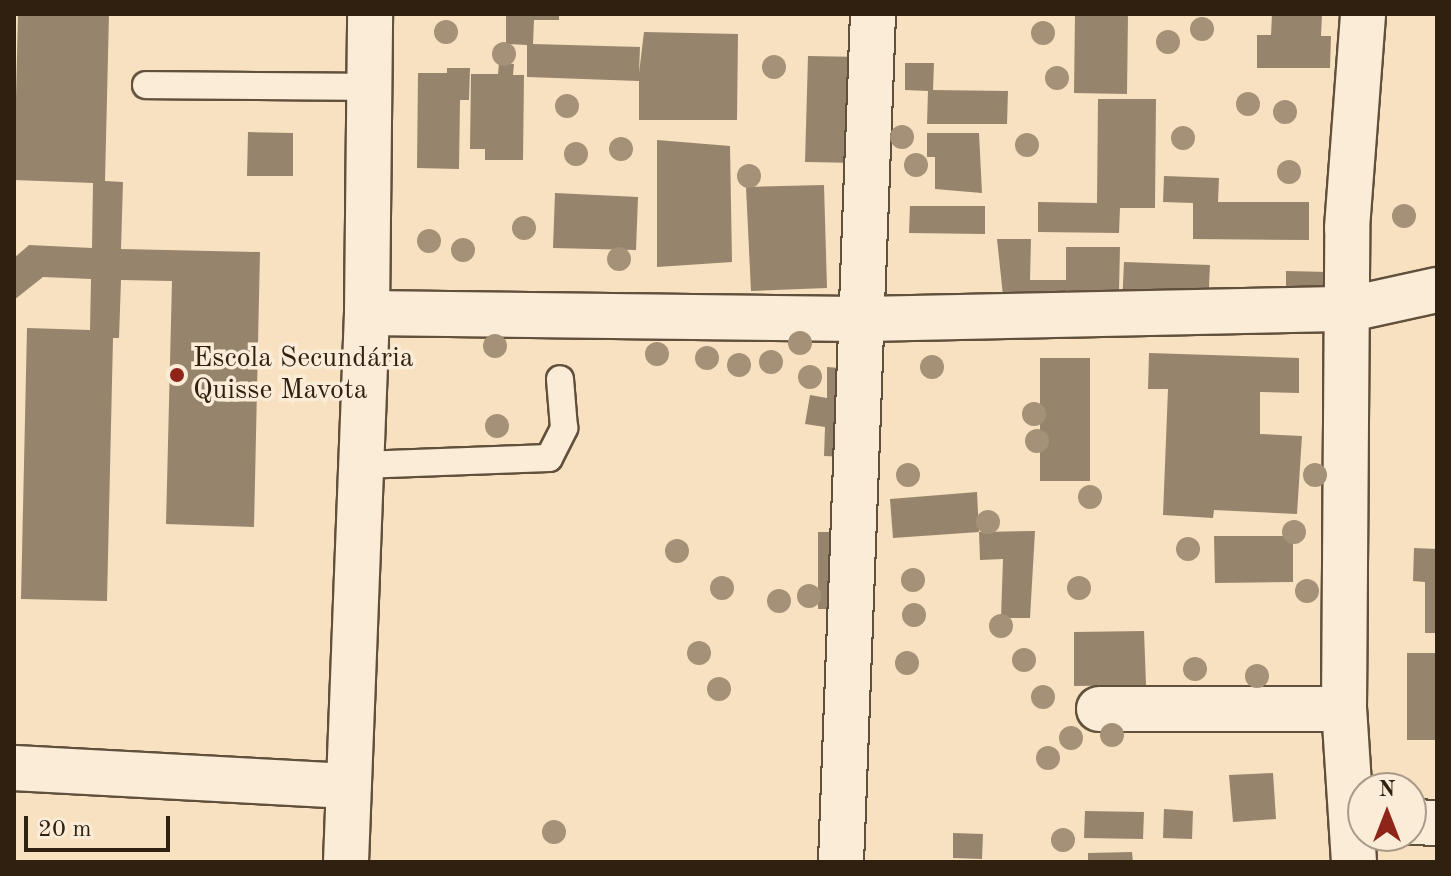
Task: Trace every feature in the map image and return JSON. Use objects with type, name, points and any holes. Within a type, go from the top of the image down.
[{"type":"street","points":[[346,862],[367,313],[370,14]]},
{"type":"street","points":[[841,862],[865,319],[873,14]]},
{"type":"street","points":[[1350,772],[1344,709],[1350,309],[1347,228],[1363,14]]},
{"type":"street","points":[[367,313],[865,319],[1350,309],[1437,290]]},
{"type":"street","points":[[1099,709],[1344,709]]},
{"type":"street","points":[[14,768],[349,786]]},
{"type":"lane","points":[[146,85],[368,87]]},
{"type":"lane","points":[[361,465],[549,458],[564,428],[560,379]]},
{"type":"building","points":[[18,14],[109,14],[105,181],[123,182],[121,249],[260,252],[254,527],[166,524],[172,281],[121,280],[119,338],[113,338],[107,601],[21,599],[27,328],[90,330],[91,279],[43,277],[14,300],[14,258],[29,245],[92,248],[93,183],[14,180]]},
{"type":"building","points":[[506,14],[559,14],[559,20],[534,20],[533,44],[640,47],[639,73],[644,32],[738,34],[737,120],[639,120],[639,81],[527,77],[527,45],[506,44]]},
{"type":"building","points":[[1075,14],[1128,14],[1127,94],[1074,93]]},
{"type":"building","points":[[1272,14],[1322,14],[1321,36],[1331,36],[1330,68],[1257,68],[1257,35],[1271,35]]},
{"type":"building","points":[[808,56],[864,57],[861,163],[805,162]]},
{"type":"building","points":[[499,63],[514,64],[513,75],[524,75],[523,160],[485,160],[485,149],[470,149],[471,74],[498,74]]},
{"type":"building","points":[[905,63],[934,63],[933,90],[1008,91],[1007,124],[927,124],[928,91],[905,90]]},
{"type":"building","points":[[447,68],[470,68],[469,100],[460,100],[459,169],[417,168],[418,73],[447,73]]},
{"type":"building","points":[[1098,99],[1156,99],[1155,208],[1120,208],[1119,233],[1038,232],[1038,202],[1097,203]]},
{"type":"building","points":[[248,132],[293,133],[293,176],[247,176]]},
{"type":"building","points":[[927,133],[979,133],[982,193],[935,189],[935,157],[927,157]]},
{"type":"building","points":[[657,140],[730,146],[732,262],[657,267]]},
{"type":"building","points":[[1164,176],[1219,178],[1218,202],[1309,202],[1309,240],[1193,239],[1193,203],[1163,202]]},
{"type":"building","points":[[824,185],[827,288],[751,291],[746,187]]},
{"type":"building","points":[[555,193],[638,197],[636,250],[553,248]]},
{"type":"building","points":[[910,206],[985,206],[985,234],[909,233]]},
{"type":"building","points":[[997,239],[1031,239],[1030,280],[1066,280],[1066,247],[1120,247],[1119,291],[1066,290],[1066,306],[1004,305]]},
{"type":"building","points":[[1124,262],[1210,265],[1208,307],[1122,305]]},
{"type":"building","points":[[1286,271],[1329,272],[1328,306],[1286,306]]},
{"type":"building","points":[[1149,353],[1299,358],[1299,393],[1260,392],[1260,434],[1302,436],[1297,514],[1214,510],[1213,518],[1163,515],[1168,389],[1148,389]]},
{"type":"building","points":[[1040,358],[1090,358],[1090,481],[1040,481]]},
{"type":"building","points":[[827,367],[852,369],[849,457],[824,456],[825,427],[805,424],[810,395],[827,398]]},
{"type":"building","points":[[977,492],[979,532],[893,538],[890,499]]},
{"type":"building","points":[[1035,531],[1030,618],[1001,618],[1003,559],[980,560],[979,532]]},
{"type":"building","points":[[818,532],[843,532],[843,609],[818,609]]},
{"type":"building","points":[[1214,536],[1293,536],[1293,582],[1215,583]]},
{"type":"building","points":[[1414,548],[1437,549],[1437,633],[1425,633],[1425,582],[1413,581]]},
{"type":"building","points":[[1144,631],[1146,685],[1074,686],[1074,632]]},
{"type":"building","points":[[1407,653],[1437,653],[1437,740],[1407,740]]},
{"type":"building","points":[[1273,773],[1276,819],[1233,822],[1229,775]]},
{"type":"building","points":[[1164,809],[1193,811],[1192,839],[1163,838]]},
{"type":"building","points":[[1085,811],[1144,812],[1143,839],[1084,838]]},
{"type":"building","points":[[953,833],[983,834],[982,859],[953,858]]},
{"type":"building","points":[[1132,852],[1133,862],[1088,862],[1088,853]]},
{"type":"place","name":"Escola Secundária Quisse Mavota","points":[[177,375]]}]
